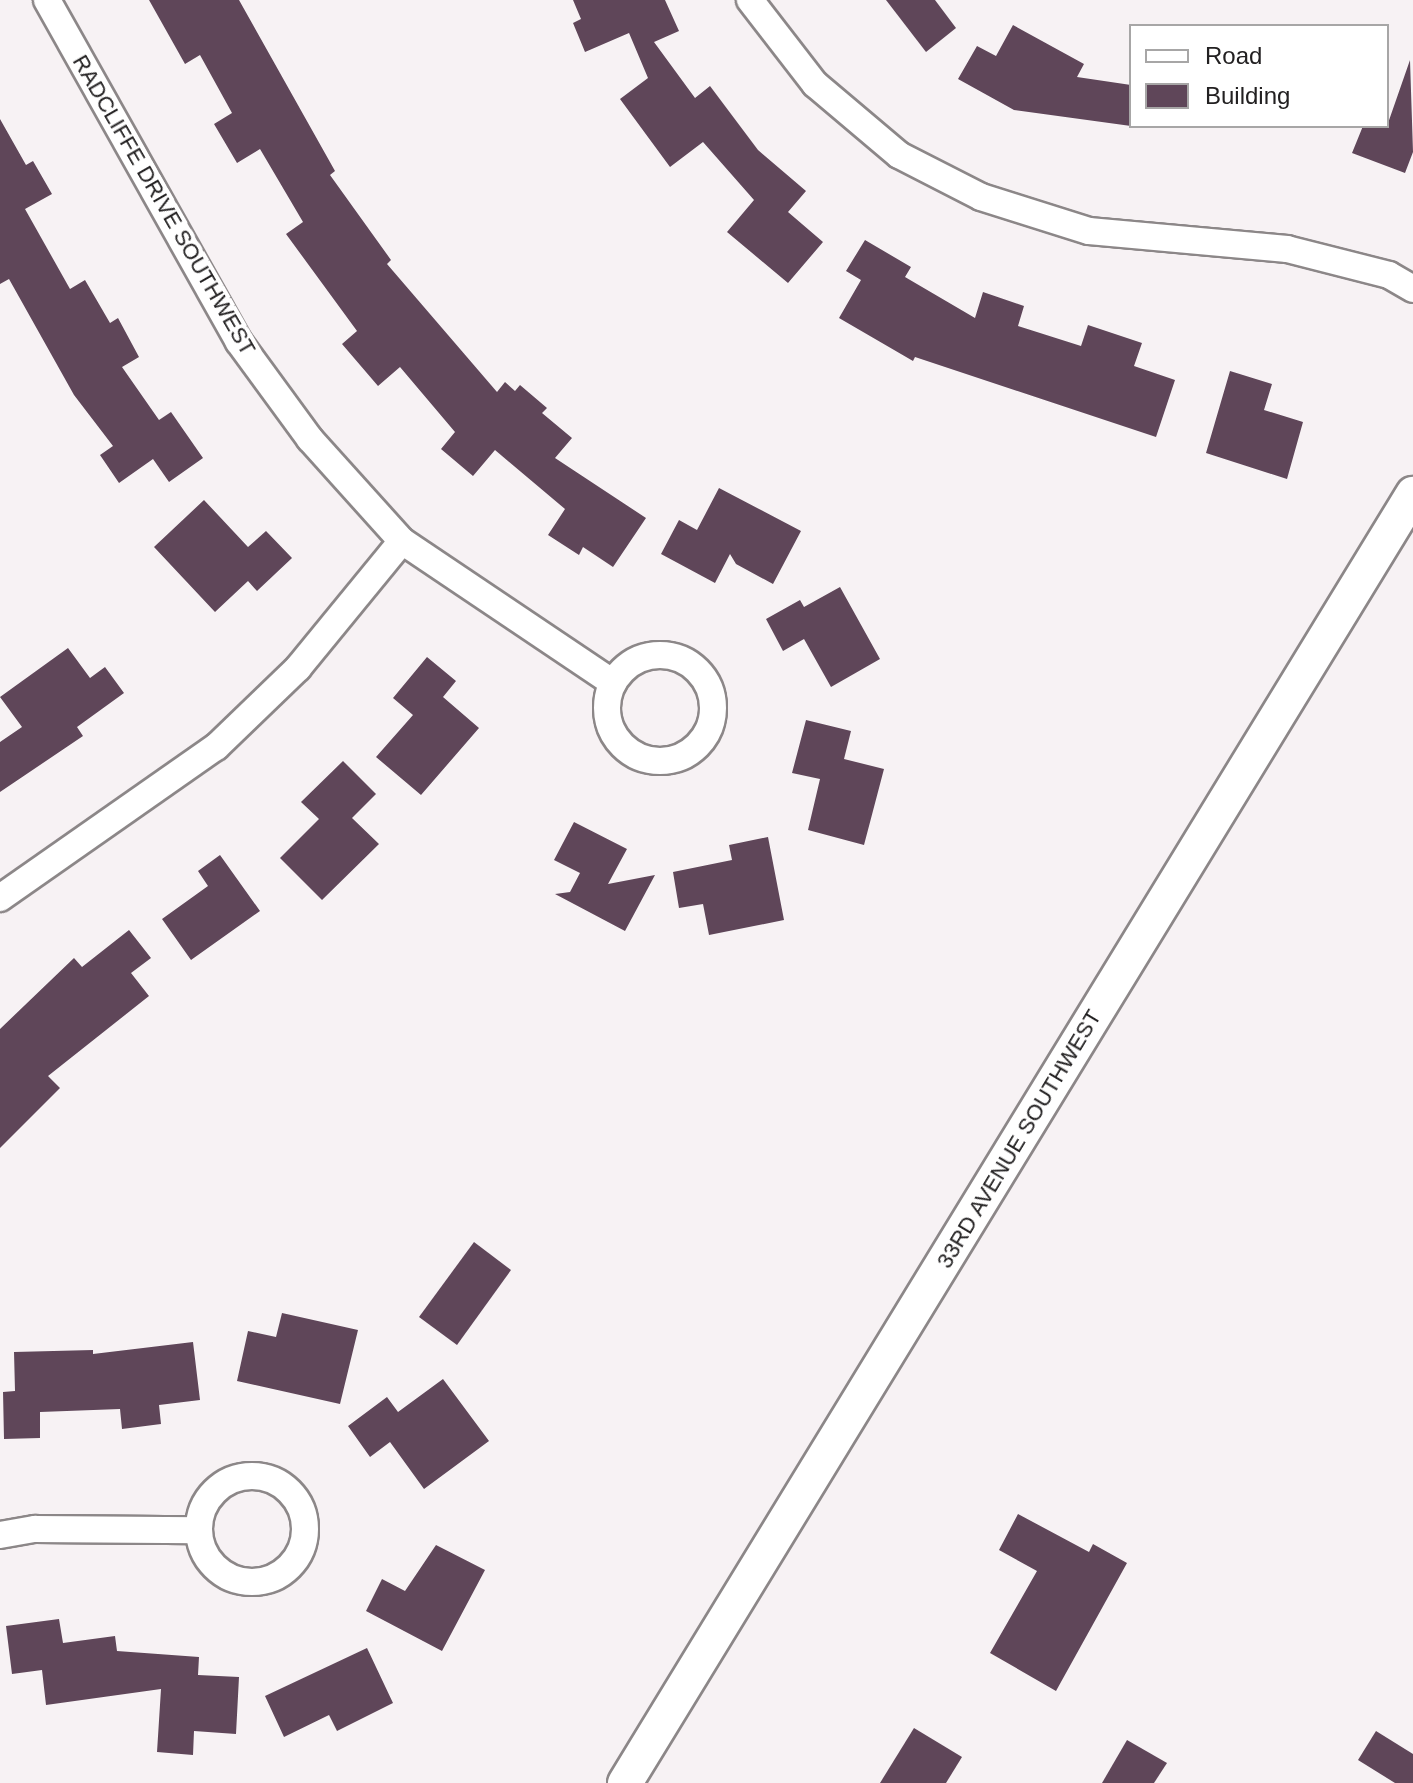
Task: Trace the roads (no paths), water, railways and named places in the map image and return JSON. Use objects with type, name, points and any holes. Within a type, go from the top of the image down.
[{"type":"street","name":"RADCLIFFE DRIVE SOUTHWEST","points":[[47,0],[239,342],[310,439],[402,541],[613,683]]},
{"type":"street","points":[[750,0],[815,84],[899,155],[981,197],[1089,231],[1287,249],[1389,275],[1413,289]]},
{"type":"street","name":"33RD AVENUE SOUTHWEST","points":[[625,1783],[1413,494]]},
{"type":"street","points":[[0,898],[216,747],[298,668],[402,541]]},
{"type":"street","points":[[652,655],[685,661],[708,685],[712,717],[706,733],[679,757],[661,761],[627,750],[607,719],[613,683],[636,660],[652,655]]},
{"type":"street","points":[[251,1476],[268,1478],[289,1491],[303,1512],[306,1529],[303,1547],[279,1576],[243,1583],[211,1565],[198,1530],[200,1514],[220,1486],[251,1476]]},
{"type":"street","points":[[0,1535],[35,1529],[198,1530]]}]
